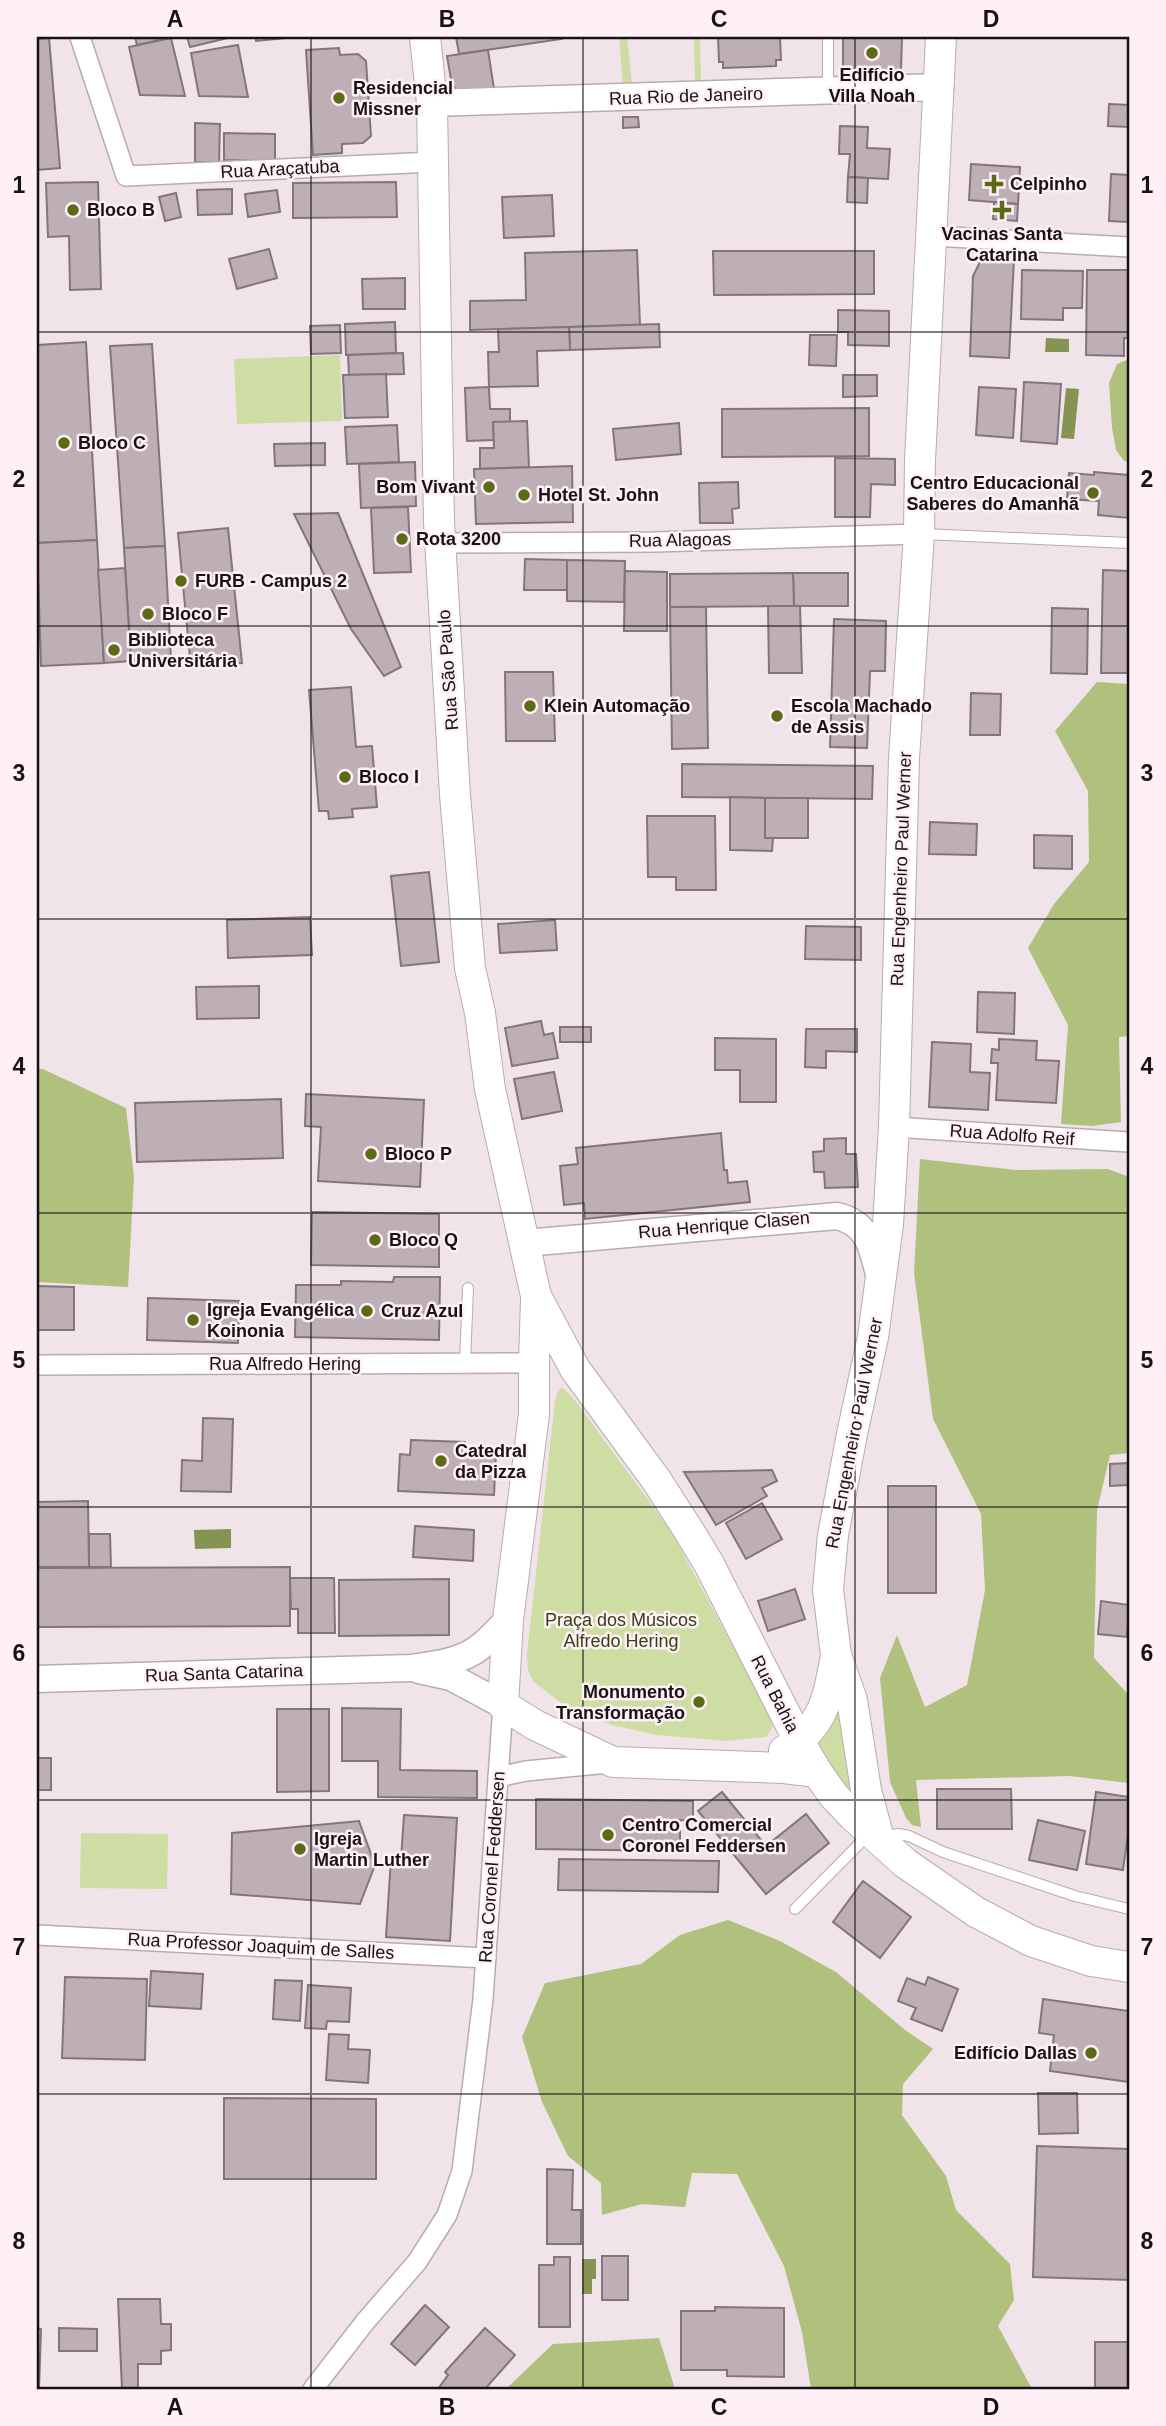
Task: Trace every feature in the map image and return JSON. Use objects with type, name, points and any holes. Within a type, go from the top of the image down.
[{"type":"main road","name":"Rua São Paulo","points":[[425,37],[432,103],[440,543],[455,795],[470,968],[490,1089],[537,1296]]},
{"type":"main road","name":"Rua Engenheiro Paul Werner","points":[[874,1835],[856,1738],[852,1700],[836,1655],[828,1590],[833,1535],[873,1337],[888,1224],[894,1126],[902,798],[919,534],[920,461],[942,37]]},
{"type":"main road","name":"Rua Coronel Feddersen","points":[[503,1705],[508,1620],[534,1414],[537,1296]]},
{"type":"main road","name":"Rua Bahia","points":[[537,1296],[575,1369],[657,1481],[709,1563],[799,1741],[834,1796],[905,1863],[939,1888],[1002,1926],[1031,1941],[1091,1961],[1129,1967]]},
{"type":"main road","name":"Rua Engenheiro Paul Werner","points":[[799,1741],[813,1728],[829,1693],[836,1655]]},
{"type":"main road","points":[[503,1705],[535,1725],[613,1762],[784,1768],[817,1772]]},
{"type":"main road","points":[[746,1767],[779,1754],[799,1741]]},
{"type":"street","name":"Rua Araçatuba","points":[[80,37],[126,176],[433,162]]},
{"type":"street","name":"Rua Rio de Janeiro","points":[[432,103],[940,87]]},
{"type":"street","points":[[933,236],[1129,247]]},
{"type":"street","name":"Rua Alagoas","points":[[440,543],[654,542],[919,534]]},
{"type":"street","name":"Rua Adolfo Reif","points":[[894,1126],[1129,1142]]},
{"type":"street","name":"Rua Henrique Clasen","points":[[525,1243],[837,1216],[851,1219],[868,1236],[881,1283]]},
{"type":"street","name":"Rua Alfredo Hering","points":[[37,1365],[534,1363]]},
{"type":"street","name":"Rua Santa Catarina","points":[[37,1679],[411,1668],[466,1656],[480,1648],[508,1620]]},
{"type":"street","name":"Rua Santa Catarina","points":[[411,1668],[451,1677],[503,1705]]},
{"type":"street","name":"Rua Coronel Feddersen","points":[[313,2389],[365,2322],[417,2262],[447,2215],[462,2171],[486,1958],[503,1705]]},
{"type":"street","points":[[498,1777],[526,1771],[613,1762]]},
{"type":"street","name":"Rua Professor Joaquim de Salles","points":[[37,1935],[486,1958]]},
{"type":"lane","points":[[828,37],[828,91]]},
{"type":"lane","points":[[919,534],[1129,543]]},
{"type":"lane","points":[[465,1363],[468,1288]]},
{"type":"lane","points":[[795,1909],[874,1835],[898,1834],[1074,1896],[1129,1909]]},
{"type":"green space","points":[[619,37],[627,37],[632,83],[695,82],[694,37],[700,37],[701,82],[623,86]]},
{"type":"green space","points":[[340,355],[342,421],[237,424],[234,359]]},
{"type":"green space","name":"Praça dos Músicos Alfredo Hering","points":[[563,1388],[574,1399],[671,1531],[771,1717],[772,1728],[766,1737],[726,1741],[657,1735],[612,1725],[565,1706],[534,1682],[528,1671],[527,1654],[555,1400],[559,1389]]},
{"type":"green space","points":[[835,1713],[848,1718],[855,1806],[817,1744]]},
{"type":"green space","points":[[81,1833],[168,1834],[167,1889],[80,1888]]},
{"type":"shaded area","points":[[1046,338],[1069,339],[1069,352],[1045,352]]},
{"type":"shaded area","points":[[1129,359],[1129,462],[1124,461],[1116,450],[1109,383],[1117,364]]},
{"type":"shaded area","points":[[1066,388],[1079,389],[1074,439],[1061,438]]},
{"type":"shaded area","points":[[1097,682],[1129,684],[1129,1036],[1119,1037],[1121,1122],[1092,1126],[1061,1124],[1068,1025],[1028,948],[1054,904],[1089,862],[1088,791],[1055,731]]},
{"type":"shaded area","points":[[37,1069],[43,1069],[126,1108],[134,1177],[128,1287],[37,1282]]},
{"type":"shaded area","points":[[920,1159],[1016,1170],[1108,1169],[1129,1177],[1129,1453],[1110,1455],[1097,1510],[1094,1658],[1129,1695],[1129,1783],[1069,1776],[916,1780],[921,1827],[912,1825],[906,1818],[890,1782],[880,1678],[897,1635],[925,1707],[967,1685],[985,1590],[981,1514],[933,1419],[914,1273]]},
{"type":"shaded area","points":[[231,1529],[231,1548],[195,1549],[194,1530]]},
{"type":"shaded area","points":[[728,1920],[780,1941],[836,1972],[905,2030],[933,2049],[903,2084],[902,2115],[946,2176],[956,2210],[1010,2264],[1014,2300],[998,2326],[1032,2389],[811,2389],[802,2332],[784,2266],[737,2174],[692,2173],[685,2207],[642,2204],[602,2215],[601,2183],[568,2156],[542,2102],[522,2037],[545,1983],[641,1964],[680,1935]]},
{"type":"shaded area","points":[[582,2259],[596,2259],[596,2279],[592,2279],[592,2294],[582,2294]]},
{"type":"shaded area","points":[[659,2338],[675,2389],[506,2389],[553,2344]]},
{"type":"building","points":[[135,37],[165,37],[165,39],[137,45]]},
{"type":"building","points":[[187,37],[232,37],[190,47]]},
{"type":"building","points":[[256,37],[297,37],[256,41]]},
{"type":"building","points":[[456,37],[562,37],[562,39],[459,54]]},
{"type":"building","points":[[718,37],[780,37],[781,60],[776,60],[776,66],[723,68],[723,62],[719,62]]},
{"type":"building","name":"Edifício Villa Noah","points":[[843,37],[902,37],[901,70],[843,69]]},
{"type":"building","points":[[49,38],[60,168],[37,170],[37,39]]},
{"type":"building","points":[[171,38],[185,96],[140,95],[129,47]]},
{"type":"building","points":[[238,45],[248,97],[199,96],[191,53]]},
{"type":"building","name":"Residencial Missner","points":[[339,48],[340,55],[358,54],[366,61],[371,136],[363,143],[342,144],[342,153],[313,155],[306,50]]},
{"type":"building","points":[[488,50],[494,89],[455,88],[452,85],[447,56]]},
{"type":"building","points":[[1109,104],[1129,105],[1129,127],[1108,126]]},
{"type":"building","points":[[623,117],[638,117],[639,127],[623,128]]},
{"type":"building","points":[[195,123],[220,124],[219,163],[195,162]]},
{"type":"building","points":[[840,126],[868,127],[867,148],[890,149],[888,179],[848,177],[850,154],[839,154]]},
{"type":"building","points":[[224,133],[275,134],[275,161],[224,160]]},
{"type":"building","name":"Celpinho","points":[[971,164],[1020,167],[1018,204],[969,200]]},
{"type":"building","points":[[1111,174],[1129,175],[1129,222],[1109,221]]},
{"type":"building","points":[[848,177],[868,178],[867,203],[847,202]]},
{"type":"building","name":"Bloco B","points":[[98,182],[101,289],[70,290],[69,236],[48,237],[46,183]]},
{"type":"building","points":[[396,182],[397,217],[293,218],[293,183]]},
{"type":"building","points":[[232,189],[232,214],[198,215],[197,190]]},
{"type":"building","points":[[277,190],[280,212],[248,217],[245,194]]},
{"type":"building","points":[[176,193],[181,217],[165,221],[159,197]]},
{"type":"building","points":[[552,195],[554,236],[504,238],[502,197]]},
{"type":"building","points":[[994,202],[1018,204],[1017,221],[993,219]]},
{"type":"building","points":[[269,249],[277,278],[237,289],[229,259]]},
{"type":"building","points":[[637,250],[640,325],[470,330],[470,301],[526,300],[525,253]]},
{"type":"building","points":[[713,251],[874,251],[874,294],[714,295]]},
{"type":"building","points":[[982,258],[1014,259],[1009,358],[970,356],[973,276]]},
{"type":"building","points":[[1022,270],[1083,271],[1082,308],[1063,308],[1063,320],[1021,319]]},
{"type":"building","points":[[1087,270],[1129,270],[1129,338],[1124,338],[1124,356],[1086,355]]},
{"type":"building","points":[[405,278],[405,309],[363,309],[362,279]]},
{"type":"building","points":[[838,310],[889,311],[889,346],[848,345],[848,332],[838,332]]},
{"type":"building","points":[[395,322],[396,353],[346,355],[345,324]]},
{"type":"building","points":[[659,324],[660,347],[570,350],[569,327]]},
{"type":"building","points":[[340,325],[341,353],[311,354],[310,326]]},
{"type":"building","points":[[569,327],[570,350],[537,351],[538,386],[489,387],[488,352],[499,352],[498,329]]},
{"type":"building","points":[[810,335],[837,335],[836,366],[809,365]]},
{"type":"building","name":"Bloco C","points":[[86,342],[97,540],[37,543],[37,345]]},
{"type":"building","points":[[152,344],[165,546],[124,548],[110,346]]},
{"type":"building","points":[[403,353],[404,374],[349,375],[348,355]]},
{"type":"building","points":[[386,374],[388,417],[345,418],[343,375]]},
{"type":"building","points":[[843,375],[877,375],[877,396],[843,397]]},
{"type":"building","points":[[1024,382],[1061,384],[1057,444],[1021,441]]},
{"type":"building","points":[[489,387],[490,409],[510,409],[510,422],[493,422],[494,440],[467,441],[465,388]]},
{"type":"building","points":[[979,387],[1016,389],[1013,438],[976,435]]},
{"type":"building","points":[[869,408],[869,456],[722,457],[722,409]]},
{"type":"building","points":[[527,421],[529,467],[480,469],[480,448],[494,448],[493,422]]},
{"type":"building","points":[[679,423],[681,454],[616,460],[613,429]]},
{"type":"building","points":[[397,425],[399,462],[347,464],[345,427]]},
{"type":"building","points":[[325,443],[325,465],[275,466],[274,444]]},
{"type":"building","points":[[835,458],[895,459],[895,485],[871,484],[870,517],[835,517]]},
{"type":"building","points":[[415,462],[416,506],[361,508],[359,464]]},
{"type":"building","name":"Hotel St. John","points":[[572,466],[573,522],[476,524],[474,469]]},
{"type":"building","points":[[1094,472],[1128,475],[1129,518],[1098,515],[1099,501],[1067,499],[1069,473],[1094,475]]},
{"type":"building","points":[[738,482],[739,508],[732,509],[733,523],[700,523],[699,483]]},
{"type":"building","points":[[408,507],[411,572],[374,573],[371,508]]},
{"type":"building","points":[[338,513],[401,667],[384,676],[351,629],[294,514]]},
{"type":"building","points":[[228,528],[242,663],[191,668],[178,533]]},
{"type":"building","points":[[97,540],[104,663],[41,666],[37,543]]},
{"type":"building","name":"Bloco F","points":[[165,546],[171,659],[131,661],[124,548]]},
{"type":"building","points":[[525,559],[567,560],[567,590],[524,590]]},
{"type":"building","points":[[567,560],[625,561],[624,602],[567,601]]},
{"type":"building","points":[[125,568],[131,661],[104,663],[98,570]]},
{"type":"building","points":[[1103,570],[1129,571],[1129,673],[1101,673]]},
{"type":"building","points":[[625,571],[667,572],[667,631],[624,631]]},
{"type":"building","points":[[793,573],[848,573],[848,606],[794,606]]},
{"type":"building","points":[[793,573],[794,606],[670,607],[670,574]]},
{"type":"building","points":[[768,606],[800,606],[802,673],[769,673]]},
{"type":"building","points":[[670,607],[706,607],[708,748],[672,749]]},
{"type":"building","points":[[1052,608],[1088,609],[1087,674],[1051,673]]},
{"type":"building","points":[[834,619],[886,621],[885,671],[870,671],[867,748],[830,747]]},
{"type":"building","name":"Klein Automação","points":[[505,672],[553,672],[555,741],[506,741]]},
{"type":"building","name":"Bloco I","points":[[351,687],[356,747],[372,746],[377,807],[352,809],[353,817],[329,819],[328,811],[319,811],[309,690]]},
{"type":"building","points":[[971,693],[1001,694],[1000,735],[970,735]]},
{"type":"building","points":[[682,764],[873,766],[872,799],[682,797]]},
{"type":"building","points":[[730,797],[765,798],[765,838],[773,838],[772,851],[730,850]]},
{"type":"building","points":[[765,798],[808,798],[808,838],[765,838]]},
{"type":"building","points":[[647,816],[715,816],[716,890],[676,890],[676,877],[648,877]]},
{"type":"building","points":[[930,822],[977,824],[976,855],[929,854]]},
{"type":"building","points":[[1034,835],[1072,836],[1072,869],[1034,868]]},
{"type":"building","points":[[429,872],[439,962],[401,966],[391,876]]},
{"type":"building","points":[[310,917],[312,955],[228,958],[227,920]]},
{"type":"building","points":[[555,920],[557,950],[500,953],[498,924]]},
{"type":"building","points":[[806,926],[861,927],[861,960],[805,959]]},
{"type":"building","points":[[259,986],[259,1018],[197,1019],[196,987]]},
{"type":"building","points":[[978,992],[1015,993],[1014,1034],[977,1032]]},
{"type":"building","points":[[541,1021],[544,1035],[553,1033],[558,1058],[512,1066],[505,1028]]},
{"type":"building","points":[[560,1027],[591,1027],[591,1042],[560,1042]]},
{"type":"building","points":[[806,1029],[857,1029],[857,1052],[826,1051],[826,1068],[805,1067]]},
{"type":"building","points":[[715,1038],[776,1039],[776,1102],[740,1102],[740,1070],[715,1070]]},
{"type":"building","points":[[999,1039],[1037,1041],[1036,1060],[1059,1061],[1056,1103],[996,1100],[998,1063],[991,1063],[992,1049],[999,1050]]},
{"type":"building","points":[[932,1042],[971,1044],[970,1072],[990,1073],[988,1110],[929,1107]]},
{"type":"building","points":[[554,1072],[562,1111],[522,1119],[514,1079]]},
{"type":"building","name":"Bloco P","points":[[306,1094],[424,1100],[420,1187],[318,1181],[321,1127],[305,1126]]},
{"type":"building","points":[[281,1099],[283,1158],[137,1162],[135,1103]]},
{"type":"building","points":[[721,1133],[724,1170],[727,1170],[728,1183],[747,1181],[750,1202],[585,1219],[584,1203],[564,1205],[560,1166],[578,1164],[576,1148]]},
{"type":"building","points":[[846,1138],[846,1154],[856,1154],[858,1187],[825,1188],[824,1172],[814,1172],[813,1152],[824,1151],[824,1139]]},
{"type":"building","name":"Bloco Q","points":[[312,1212],[439,1214],[439,1267],[311,1265]]},
{"type":"building","name":"Cruz Azul","points":[[394,1277],[440,1277],[439,1340],[295,1337],[296,1285],[341,1285],[341,1281],[393,1282]]},
{"type":"building","points":[[37,1286],[74,1287],[74,1330],[37,1330]]},
{"type":"building","name":"Igreja Evangélica Koinonia","points":[[148,1298],[239,1301],[238,1343],[147,1340]]},
{"type":"building","points":[[203,1418],[233,1419],[231,1492],[181,1491],[182,1460],[202,1461]]},
{"type":"building","points":[[411,1440],[465,1442],[465,1452],[496,1453],[494,1495],[398,1491],[400,1454],[410,1455]]},
{"type":"building","points":[[1129,1463],[1129,1485],[1110,1486],[1110,1464]]},
{"type":"building","points":[[772,1470],[777,1481],[762,1488],[767,1496],[716,1525],[684,1472]]},
{"type":"building","points":[[888,1486],[936,1486],[936,1593],[888,1593]]},
{"type":"building","points":[[88,1501],[89,1567],[37,1567],[37,1502]]},
{"type":"building","points":[[762,1503],[782,1539],[746,1559],[726,1523]]},
{"type":"building","points":[[415,1526],[474,1530],[473,1561],[413,1557]]},
{"type":"building","points":[[89,1534],[110,1534],[111,1567],[89,1567]]},
{"type":"building","points":[[290,1567],[290,1626],[37,1627],[37,1568]]},
{"type":"building","points":[[290,1578],[334,1578],[335,1633],[298,1633],[298,1609],[291,1609]]},
{"type":"building","points":[[449,1579],[449,1635],[339,1636],[339,1580]]},
{"type":"building","points":[[795,1589],[805,1619],[768,1631],[758,1601]]},
{"type":"building","points":[[1101,1601],[1129,1605],[1127,1637],[1098,1634]]},
{"type":"building","points":[[342,1708],[401,1709],[400,1770],[477,1771],[477,1798],[378,1797],[378,1761],[342,1761]]},
{"type":"building","points":[[277,1709],[329,1709],[329,1791],[277,1792]]},
{"type":"building","points":[[37,1758],[51,1758],[51,1790],[37,1790]]},
{"type":"building","points":[[937,1789],[1011,1789],[1012,1829],[937,1829]]},
{"type":"building","points":[[722,1792],[766,1846],[806,1814],[829,1843],[766,1894],[698,1811]]},
{"type":"building","points":[[1096,1792],[1129,1797],[1129,1827],[1123,1870],[1086,1864]]},
{"type":"building","name":"Centro Comercial Coronel Feddersen","points":[[536,1799],[693,1801],[693,1821],[680,1820],[680,1851],[536,1849]]},
{"type":"building","points":[[404,1815],[457,1818],[450,1941],[386,1937],[391,1858],[401,1859]]},
{"type":"building","points":[[1038,1820],[1085,1831],[1077,1870],[1029,1860]]},
{"type":"building","name":"Igreja Martin Luther","points":[[359,1821],[375,1865],[360,1904],[231,1894],[232,1833]]},
{"type":"building","points":[[559,1859],[719,1861],[718,1892],[558,1890]]},
{"type":"building","points":[[863,1881],[911,1917],[880,1958],[833,1922]]},
{"type":"building","points":[[151,1971],[203,1974],[201,2009],[149,2006]]},
{"type":"building","points":[[65,1977],[147,1979],[145,2060],[62,2058]]},
{"type":"building","points":[[928,1977],[958,1989],[942,2031],[911,2019],[916,2008],[898,2001],[907,1978],[925,1985]]},
{"type":"building","points":[[275,1980],[302,1981],[300,2021],[273,2019]]},
{"type":"building","points":[[308,1985],[351,1988],[349,2022],[327,2021],[326,2029],[305,2028]]},
{"type":"building","name":"Edifício Dallas","points":[[1043,1999],[1129,2011],[1129,2082],[1050,2071],[1054,2035],[1039,2033]]},
{"type":"building","points":[[329,2034],[349,2035],[348,2049],[370,2050],[368,2083],[326,2080]]},
{"type":"building","points":[[1038,2093],[1077,2093],[1078,2133],[1039,2134]]},
{"type":"building","points":[[224,2098],[376,2099],[376,2179],[224,2179]]},
{"type":"building","points":[[1037,2146],[1129,2149],[1129,2280],[1033,2277]]},
{"type":"building","points":[[547,2169],[573,2170],[572,2210],[581,2210],[581,2244],[547,2244]]},
{"type":"building","points":[[602,2256],[628,2256],[628,2300],[602,2300]]},
{"type":"building","points":[[554,2257],[570,2257],[570,2327],[539,2327],[539,2265],[554,2265]]},
{"type":"building","points":[[118,2299],[160,2299],[161,2324],[171,2324],[171,2350],[161,2351],[161,2364],[138,2364],[138,2389],[122,2389]]},
{"type":"building","points":[[425,2305],[449,2327],[415,2365],[391,2344]]},
{"type":"building","points":[[715,2307],[784,2308],[784,2377],[727,2376],[727,2370],[681,2370],[681,2311],[715,2311]]},
{"type":"building","points":[[37,2328],[41,2329],[39,2389],[37,2389]]},
{"type":"building","points":[[59,2328],[97,2329],[97,2351],[59,2351]]},
{"type":"building","points":[[485,2328],[515,2355],[485,2389],[438,2389],[448,2375],[445,2372]]},
{"type":"building","points":[[1095,2342],[1129,2342],[1129,2389],[1095,2389]]},
{"type":"place","name":"Edifício Villa Noah","points":[[872,53]]},
{"type":"place","name":"Residencial Missner","points":[[339,98]]},
{"type":"place","name":"Celpinho","points":[[994,184]]},
{"type":"place","name":"Bloco B","points":[[73,210]]},
{"type":"place","name":"Vacinas Santa Catarina","points":[[1002,210]]},
{"type":"place","name":"Bloco C","points":[[64,443]]},
{"type":"place","name":"Bom Vivant","points":[[489,487]]},
{"type":"place","name":"Centro Educacional Saberes do Amanhã","points":[[1093,493]]},
{"type":"place","name":"Hotel St. John","points":[[524,495]]},
{"type":"place","name":"Rota 3200","points":[[402,539]]},
{"type":"place","name":"FURB - Campus 2","points":[[181,581]]},
{"type":"place","name":"Bloco F","points":[[148,614]]},
{"type":"place","name":"Biblioteca Universitária","points":[[114,650]]},
{"type":"place","name":"Klein Automação","points":[[530,706]]},
{"type":"place","name":"Escola Machado de Assis","points":[[777,716]]},
{"type":"place","name":"Bloco I","points":[[345,777]]},
{"type":"place","name":"Bloco P","points":[[371,1154]]},
{"type":"place","name":"Bloco Q","points":[[375,1240]]},
{"type":"place","name":"Cruz Azul","points":[[367,1311]]},
{"type":"place","name":"Igreja Evangélica Koinonia","points":[[193,1320]]},
{"type":"place","name":"Catedral da Pizza","points":[[441,1461]]},
{"type":"place","name":"Monumento Transformação","points":[[699,1702]]},
{"type":"place","name":"Centro Comercial Coronel Feddersen","points":[[608,1835]]},
{"type":"place","name":"Igreja Martin Luther","points":[[300,1849]]},
{"type":"place","name":"Edifício Dallas","points":[[1091,2053]]}]
